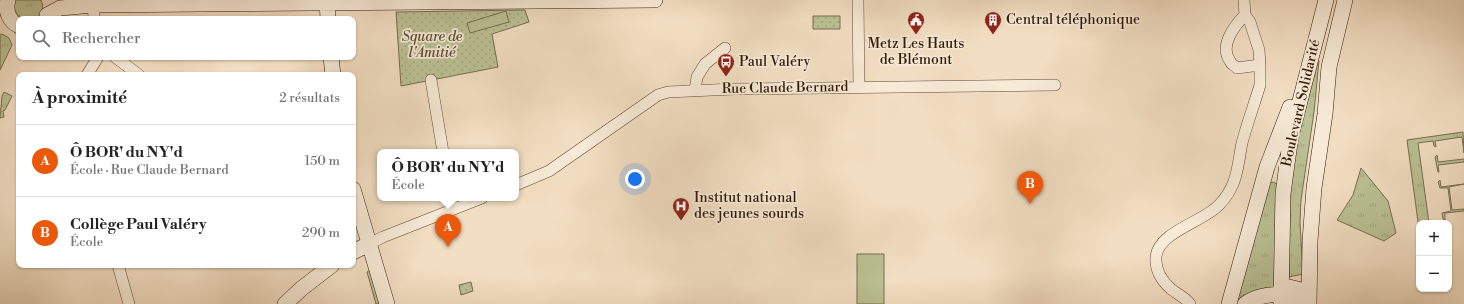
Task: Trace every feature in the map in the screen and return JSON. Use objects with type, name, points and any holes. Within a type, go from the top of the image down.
[{"type":"main road","points":[[46,16],[48,8],[47,0]]},
{"type":"main road","points":[[48,16],[60,8],[93,8],[180,2],[655,0]]},
{"type":"main road","name":"Boulevard Solidarité","points":[[1281,297],[1283,194],[1286,164],[1291,136],[1326,0]]},
{"type":"main road","name":"Boulevard Solidarité","points":[[1309,268],[1305,206],[1319,111],[1327,27],[1334,0]]},
{"type":"main road","name":"Boulevard Solidarité","points":[[1309,299],[1309,268],[1313,204],[1326,114],[1329,67],[1345,0]]},
{"type":"main road","points":[[326,1],[328,16]]},
{"type":"main road","points":[[5,6],[11,25]]},
{"type":"main road","points":[[331,60],[333,72]]},
{"type":"main road","points":[[1229,304],[1267,167],[1310,60]]},
{"type":"main road","points":[[356,199],[387,304]]},
{"type":"main road","points":[[356,250],[369,244]]},
{"type":"main road","points":[[285,304],[326,268]]},
{"type":"main road","points":[[1245,304],[1251,300],[1264,296],[1281,297],[1289,287],[1309,299]]},
{"type":"street","name":"Rue Claude Bernard","points":[[519,184],[549,171],[658,96],[674,90],[859,87],[858,0]]},
{"type":"street","points":[[1190,304],[1162,280],[1156,264],[1158,250],[1166,239],[1213,211],[1224,199],[1238,170],[1242,144],[1260,85],[1259,50],[1250,22],[1245,15],[1244,0]]},
{"type":"street","points":[[1245,15],[1237,23],[1228,40],[1226,50],[1230,62],[1237,68],[1260,65]]},
{"type":"street","points":[[695,90],[697,77],[705,64],[725,48]]},
{"type":"street","points":[[89,72],[96,60]]},
{"type":"street","points":[[119,60],[135,72]]},
{"type":"street","points":[[431,80],[442,149]]},
{"type":"street","points":[[859,87],[1055,85]]},
{"type":"street","points":[[451,201],[454,209]]},
{"type":"street","points":[[369,244],[474,201]]},
{"type":"street","points":[[119,268],[129,304]]},
{"type":"green space","points":[[15,0],[41,0],[43,8],[39,16],[17,16],[14,10]]},
{"type":"green space","name":"Square de l'Amitié","points":[[525,10],[529,22],[492,34],[498,67],[401,86],[396,12]]},
{"type":"green space","points":[[506,11],[509,22],[470,33],[467,23]]},
{"type":"green space","points":[[813,16],[840,16],[840,29],[813,29]]},
{"type":"green space","points":[[2,34],[9,38],[12,45],[0,70],[0,35]]},
{"type":"green space","points":[[1317,59],[1319,61],[1314,112],[1301,200],[1300,222],[1303,274],[1289,277],[1290,187],[1296,137]]},
{"type":"green space","points":[[4,92],[12,96],[5,110],[3,111],[4,117],[0,118],[2,96]]},
{"type":"green space","points":[[1463,132],[1464,153],[1462,137],[1435,141],[1436,147],[1434,146],[1433,141],[1418,143],[1429,220],[1418,220],[1407,140]]},
{"type":"green space","points":[[1437,155],[1438,162],[1464,159],[1464,162],[1438,165],[1438,172],[1435,157]]},
{"type":"green space","points":[[1361,168],[1388,201],[1396,233],[1384,241],[1337,220],[1353,195]]},
{"type":"green space","points":[[1440,180],[1441,187],[1464,184],[1449,187],[1452,210],[1464,209],[1464,211],[1445,213],[1445,220],[1443,219],[1442,213],[1451,211],[1448,188],[1440,188],[1438,182]]},
{"type":"green space","points":[[1273,182],[1279,185],[1275,288],[1240,304],[1232,304],[1270,183]]},
{"type":"green space","points":[[857,254],[884,254],[884,304],[857,304]]},
{"type":"green space","points":[[370,270],[381,304],[376,304],[367,272]]},
{"type":"green space","points":[[471,282],[473,291],[461,295],[459,285]]},
{"type":"place","name":"Metz Les Hauts de Blémont","points":[[916,35]]},
{"type":"place","name":"Central téléphonique","points":[[993,35]]},
{"type":"place","name":"Paul Valéry","points":[[726,77]]},
{"type":"place","name":"Collège Paul Valéry","points":[[1030,204]]},
{"type":"place","name":"Institut national des jeunes sourds","points":[[681,221]]},
{"type":"place","name":"Ô BOR' du NY'd","points":[[448,247]]}]
